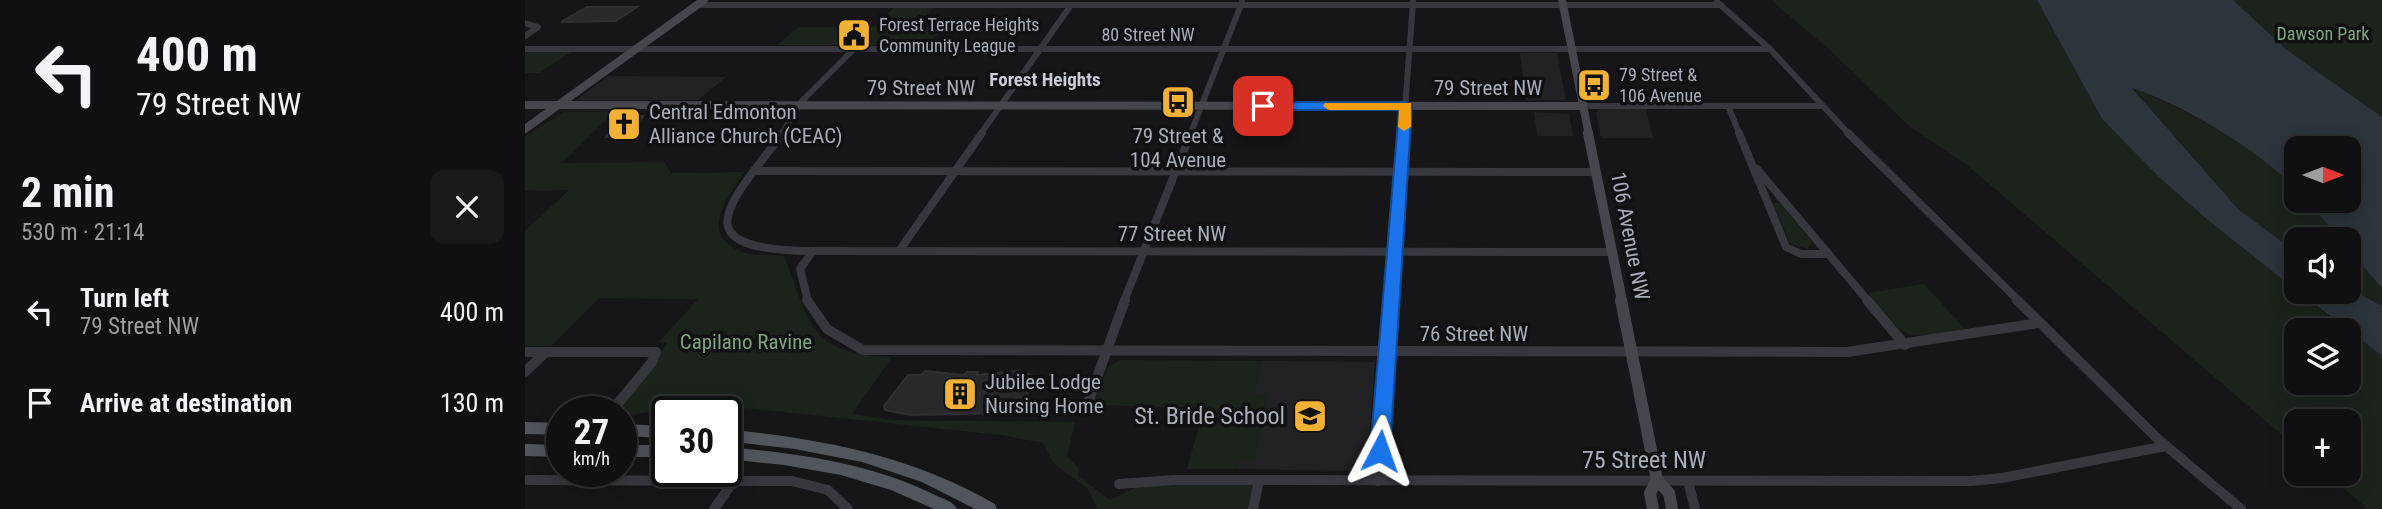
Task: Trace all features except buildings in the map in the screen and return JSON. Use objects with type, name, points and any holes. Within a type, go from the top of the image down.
[{"type":"main road","points":[[525,428],[546,429]]},
{"type":"main road","points":[[742,437],[818,446],[883,461],[944,484],[989,509]]},
{"type":"main road","points":[[525,450],[546,450]]},
{"type":"main road","points":[[742,455],[805,461],[845,469],[903,487],[949,509]]},
{"type":"street","points":[[525,129],[701,2],[1070,5],[1718,3],[1770,49],[1821,106],[2166,446],[2241,509]]},
{"type":"street","name":"106 Avenue NW","points":[[1562,2],[1657,480],[1669,493],[1672,509]]},
{"type":"street","points":[[1085,411],[1105,351],[1242,3]]},
{"type":"street","points":[[1378,481],[1413,3]]},
{"type":"street","points":[[899,251],[1070,5]]},
{"type":"street","points":[[525,36],[538,27],[528,23]]},
{"type":"street","name":"80 Street NW","points":[[525,49],[1770,49]]},
{"type":"street","points":[[754,171],[796,115],[799,106],[854,49]]},
{"type":"street","name":"79 Street NW","points":[[525,106],[1821,106]]},
{"type":"street","points":[[1728,106],[1786,247],[1801,254],[1828,254]]},
{"type":"street","points":[[1756,169],[1905,345]]},
{"type":"street","points":[[754,171],[1595,172]]},
{"type":"street","name":"77 Street NW","points":[[754,171],[729,207],[728,227],[735,240],[757,249],[1612,252]]},
{"type":"street","name":"76 Street NW","points":[[813,251],[800,269],[807,301],[826,331],[863,350],[1847,352],[2039,323]]},
{"type":"street","points":[[525,352],[656,352],[652,362],[621,396]]},
{"type":"street","points":[[525,372],[546,352]]},
{"type":"street","name":"75 Street NW","points":[[1119,484],[1148,481],[1971,481],[2002,478],[2166,446]]},
{"type":"street","points":[[525,480],[651,479]]},
{"type":"street","points":[[742,479],[811,484],[828,490],[848,509]]},
{"type":"street","name":"106 Avenue NW","points":[[1653,509],[1650,493],[1657,480]]},
{"type":"street","points":[[1253,509],[1259,481]]},
{"type":"street","points":[[1688,481],[1695,509]]},
{"type":"street","points":[[714,509],[729,487]]},
{"type":"shaded area","points":[[2037,0],[2233,0],[2287,50],[2382,117],[2382,288],[2361,264],[2361,227],[2329,227],[2319,214],[2361,214],[2361,136],[2284,136],[2284,177],[2219,130],[2174,105],[2132,88],[2239,210],[2284,243],[2284,280],[2204,217],[2158,176],[2102,119]]},
{"type":"shaded area","points":[[1520,53],[1557,53],[1566,100],[1526,100]]},
{"type":"shaded area","points":[[608,76],[726,77],[698,100],[576,100]]},
{"type":"shaded area","points":[[1601,109],[1646,109],[1653,138],[1601,138],[1596,113]]},
{"type":"shaded area","points":[[1534,112],[1569,114],[1573,136],[1537,136]]},
{"type":"shaded area","points":[[2361,295],[2382,306],[2382,356],[2361,340],[2361,318],[2333,318],[2315,304],[2361,304]]},
{"type":"shaded area","name":"St. Bride School","points":[[1261,361],[1375,362],[1367,471],[1237,469]]},
{"type":"green space","points":[[1771,0],[2037,0],[2102,119],[2158,176],[2204,217],[2284,280],[2284,304],[2314,304],[2332,318],[2284,318],[2284,395],[2361,395],[2361,340],[2382,356],[2382,509],[2368,509],[2341,486],[2361,486],[2361,409],[2284,409],[2284,437],[1967,165],[1908,125],[1831,51]]},
{"type":"green space","name":"Dawson Park","points":[[2233,0],[2382,0],[2382,117],[2287,50]]},
{"type":"green space","points":[[894,8],[933,8],[915,27],[944,27],[928,45],[777,45],[798,27],[875,27]]},
{"type":"green space","points":[[525,51],[571,52],[539,73],[525,73]]},
{"type":"green space","points":[[2131,86],[2197,118],[2260,157],[2284,177],[2284,214],[2319,214],[2329,227],[2284,227],[2284,243],[2239,210]]},
{"type":"green space","name":"Capilano Ravine","points":[[614,111],[562,163],[664,162],[671,173],[745,172],[729,195],[719,219],[723,240],[733,248],[750,254],[784,256],[807,316],[827,341],[864,355],[892,357],[852,414],[892,420],[1075,422],[1067,456],[1079,469],[1078,476],[1110,500],[1148,481],[1259,481],[1253,509],[1098,509],[1087,488],[1054,464],[1043,443],[1001,435],[742,408],[742,396],[651,396],[651,411],[637,414],[637,396],[629,396],[667,343],[659,342],[698,299],[599,298],[551,346],[525,346],[525,231],[569,190],[525,191],[525,136],[564,112]]},
{"type":"green space","points":[[1773,203],[1780,203],[1812,242],[1808,249],[1790,244]]},
{"type":"green space","points":[[2361,264],[2382,288],[2382,306],[2361,295]]},
{"type":"green space","points":[[1924,284],[1965,329],[1917,336],[1908,334],[1892,321],[1868,293]]},
{"type":"green space","points":[[1120,360],[1261,361],[1254,394],[1268,395],[1254,461],[1239,461],[1237,469],[1187,469],[1204,408],[1093,405],[1108,367]]},
{"type":"slow traffic","points":[[1329,106],[1406,106],[1404,127]]},
{"type":"place","name":"Forest Terrace Heights Community League","points":[[854,35]]},
{"type":"place","name":"79 Street & 106 Avenue","points":[[1594,85]]},
{"type":"place","name":"79 Street & 104 Avenue","points":[[1178,102]]},
{"type":"place","name":"Central Edmonton Alliance Church (CEAC)","points":[[624,124]]},
{"type":"place","name":"Jubilee Lodge Nursing Home","points":[[960,394]]},
{"type":"place","name":"St. Bride School","points":[[1310,416]]},
{"type":"district","name":"Forest Heights","points":[[1045,79]]},
{"type":"route","points":[[1263,106],[1406,106],[1380,451]]}]
